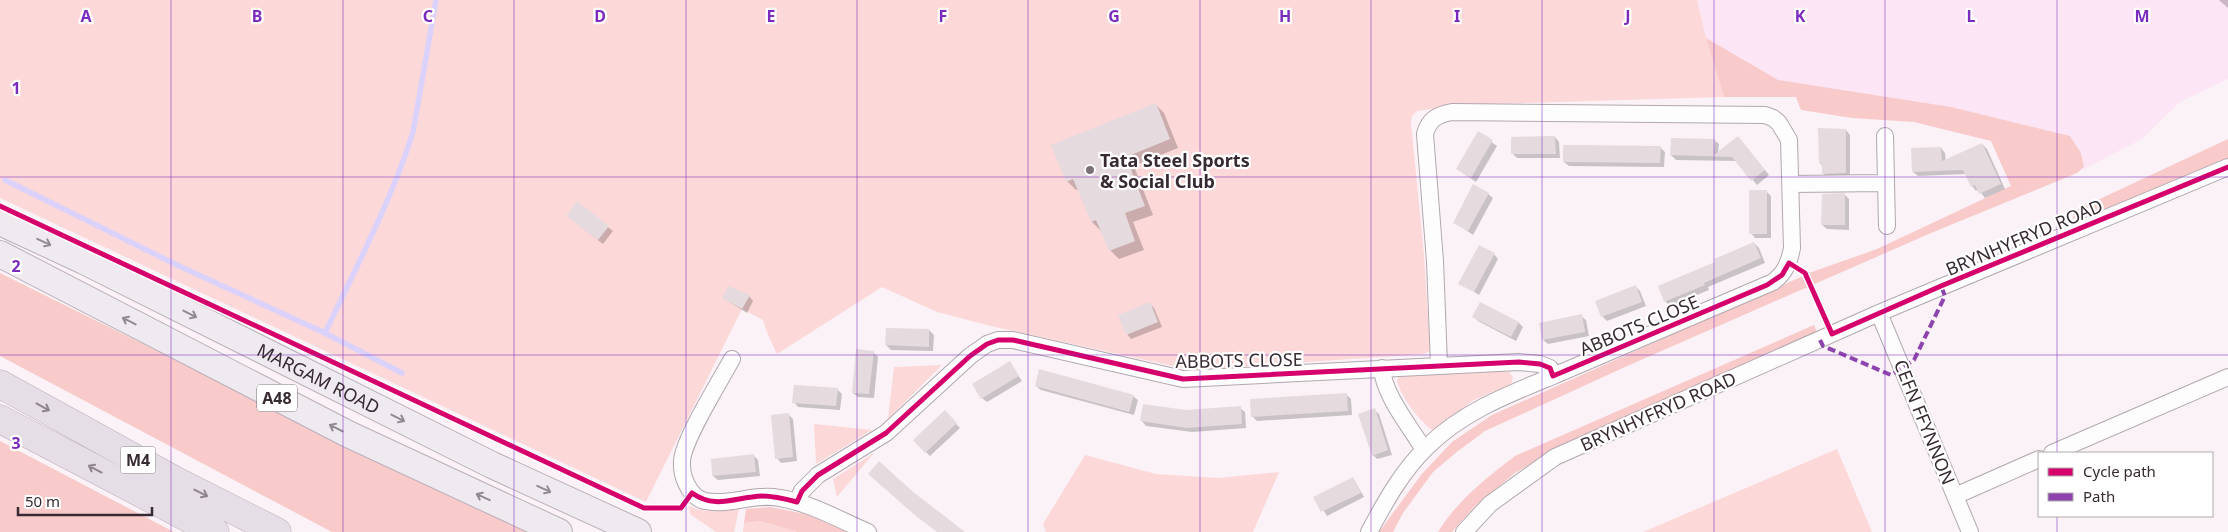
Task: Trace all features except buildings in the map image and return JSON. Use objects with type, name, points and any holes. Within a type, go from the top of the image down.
[{"type":"highway","name":"M4","points":[[0,384],[176,481],[278,532]]},
{"type":"highway","name":"M4","points":[[0,419],[215,532]]},
{"type":"main road","name":"MARGAM ROAD","points":[[0,222],[93,266],[492,465],[638,532]]},
{"type":"main road","name":"MARGAM ROAD","points":[[0,254],[348,434],[559,532]]},
{"type":"street","name":"ABBOTS CLOSE","points":[[1369,532],[1404,473],[1426,448],[1441,434],[1483,407],[1773,282],[1782,276],[1789,263],[1792,248],[1791,184],[1789,140],[1779,123],[1765,115],[1452,112],[1439,115],[1427,125],[1425,134],[1435,261],[1440,365]]},
{"type":"street","points":[[1885,136],[1887,226]]},
{"type":"street","name":"BRYNHYFRYD ROAD","points":[[1464,532],[1490,504],[1555,457],[1879,313],[2228,166]]},
{"type":"street","points":[[1791,184],[1886,183]]},
{"type":"street","name":"CEFN FFYNNON","points":[[1879,313],[1970,532]]},
{"type":"street","name":"ABBOTS CLOSE","points":[[798,502],[802,491],[818,475],[886,433],[970,356],[987,344],[998,340],[1013,340],[1183,379],[1519,362],[1540,364],[1550,368],[1553,376]]},
{"type":"street","points":[[732,359],[689,440],[682,461],[684,480],[692,493],[702,500],[722,503],[763,496],[798,502],[868,532]]},
{"type":"street","points":[[1382,368],[1387,387],[1398,408],[1421,445],[1426,448]]},
{"type":"street","points":[[2054,452],[2228,378]]},
{"type":"street","points":[[1954,496],[2038,459]]},
{"type":"shaded area","points":[[0,0],[1697,0],[1706,38],[1724,97],[1455,105],[1417,111],[1412,116],[1411,123],[1424,255],[1430,347],[1430,351],[1424,354],[1191,370],[995,327],[937,312],[882,287],[777,354],[763,320],[742,309],[646,502],[0,198]]},
{"type":"shaded area","points":[[1697,0],[2228,0],[2228,79],[2180,102],[2142,139],[2082,170],[2084,167],[2081,153],[2070,136],[1951,107],[1796,97],[1724,97],[1706,38]]},
{"type":"shaded area","points":[[1706,38],[1778,80],[1951,107],[2070,136],[2081,153],[2084,167],[2077,173],[1931,233],[1625,367],[1485,431],[1433,472],[1403,513],[1393,532],[1379,532],[1421,475],[1452,442],[1492,415],[1812,272],[1877,249],[2011,186],[1991,141],[1914,122],[1852,118],[1801,110],[1796,97],[1724,97]]},
{"type":"shaded area","points":[[2228,139],[2228,159],[2078,220],[2073,218],[2074,211]]},
{"type":"shaded area","points":[[0,273],[421,482],[534,532],[332,532],[0,356]]},
{"type":"shaded area","points":[[1814,325],[1817,333],[1557,448],[1515,473],[1475,506],[1452,532],[1438,532],[1463,500],[1515,456]]},
{"type":"shaded area","points":[[942,365],[888,419],[894,367]]},
{"type":"shaded area","points":[[1509,372],[1513,377],[1511,384],[1472,401],[1438,430],[1433,431],[1412,409],[1399,388],[1397,381],[1399,376]]},
{"type":"shaded area","points":[[814,424],[872,430],[816,464]]},
{"type":"shaded area","points":[[0,441],[174,532],[0,532]]},
{"type":"shaded area","points":[[1837,449],[1872,532],[1643,532]]},
{"type":"shaded area","points":[[874,453],[837,497],[833,479]]},
{"type":"shaded area","points":[[1085,455],[1156,474],[1218,478],[1279,472],[1253,532],[1046,532],[1043,524]]},
{"type":"shaded area","points":[[689,506],[708,511],[739,509],[734,532],[716,532],[690,514]]},
{"type":"shaded area","points":[[770,507],[806,514],[847,532],[797,532],[760,521],[744,523],[746,509]]},
{"type":"shaded area","points":[[760,521],[797,532],[743,532],[744,523]]},
{"type":"waterway","points":[[402,373],[325,333],[384,209],[413,132],[436,0]]},
{"type":"waterway","points":[[5,180],[179,266],[325,333]]},
{"type":"marked path","points":[[1820,340],[1823,346],[1891,375],[1914,360],[1945,296],[1941,286]]},
{"type":"cycle path","points":[[0,206],[644,508],[681,508],[692,493],[709,501],[718,502],[762,496],[797,502],[802,491],[818,475],[886,433],[970,356],[987,344],[998,340],[1013,340],[1183,379],[1519,362],[1540,364],[1550,368],[1553,376],[1767,285],[1782,275],[1789,263],[1805,273],[1832,334],[1941,286],[2228,167]]},
{"type":"place","name":"Tata Steel Sports & Social Club","points":[[1090,170]]}]
